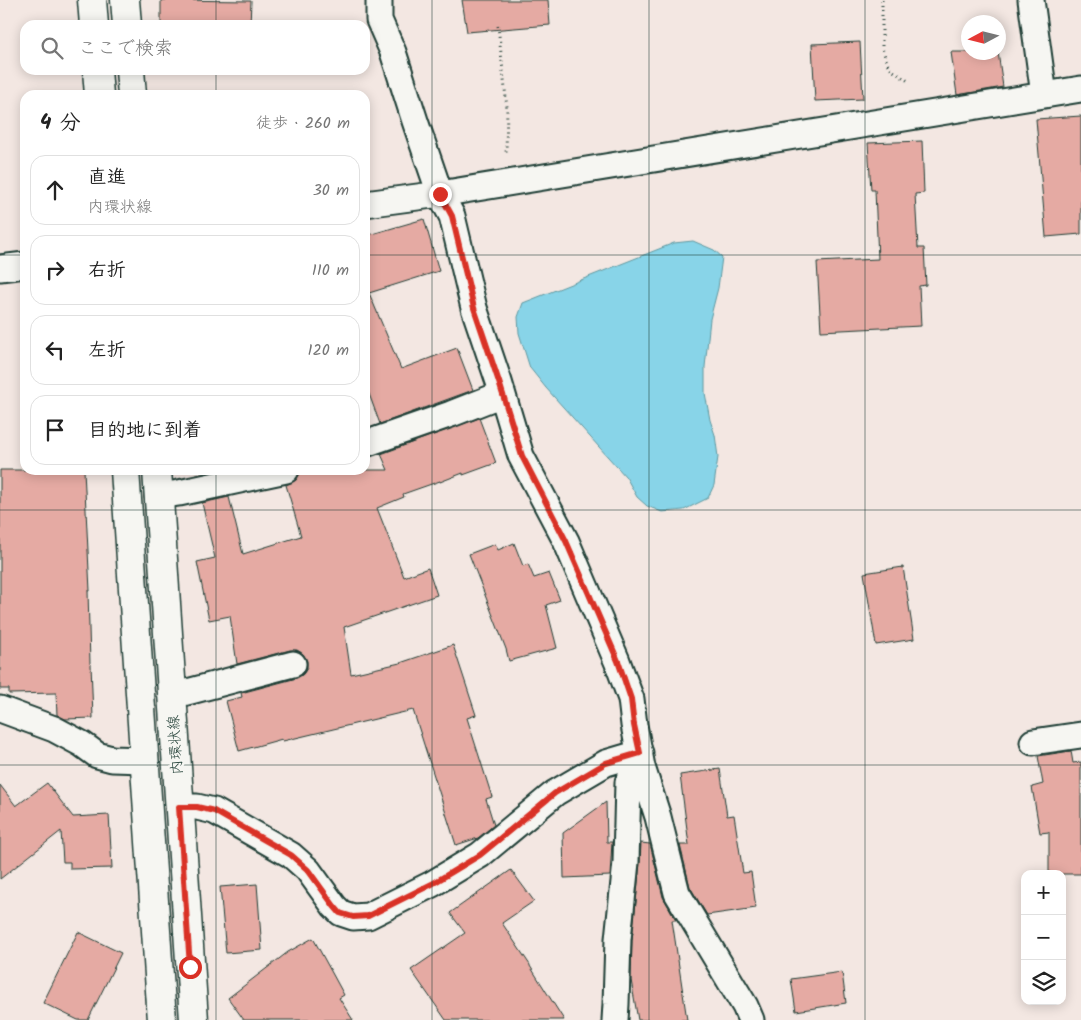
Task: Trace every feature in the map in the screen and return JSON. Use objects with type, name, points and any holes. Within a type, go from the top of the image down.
[{"type":"street","points":[[92,0],[94,20]]},
{"type":"street","points":[[125,0],[127,20]]},
{"type":"street","points":[[378,0],[379,20],[393,52],[440,194],[452,216],[474,308],[522,456],[566,541],[618,661],[631,699],[641,760],[678,893],[745,1006],[751,1020]]},
{"type":"street","points":[[1031,0],[1044,95]]},
{"type":"street","points":[[97,75],[99,90]]},
{"type":"street","points":[[130,75],[132,90]]},
{"type":"street","points":[[370,203],[440,194],[1081,89]]},
{"type":"street","points":[[0,268],[20,266]]},
{"type":"street","points":[[370,442],[502,394]]},
{"type":"street","points":[[125,475],[162,1020]]},
{"type":"street","points":[[158,483],[179,493],[263,475]]},
{"type":"street","name":"内環状線","points":[[158,483],[194,1020]]},
{"type":"street","points":[[172,696],[293,664]]},
{"type":"street","points":[[0,709],[54,729],[82,744],[97,755],[112,759],[144,760]]},
{"type":"street","points":[[1033,742],[1081,735]]},
{"type":"street","points":[[179,807],[197,807],[214,811],[291,855],[308,870],[340,913],[353,917],[368,916],[432,884],[480,855],[555,793],[606,763],[641,760]]},
{"type":"street","points":[[615,1020],[618,939],[626,862],[628,782],[641,760]]},
{"type":"path","points":[[882,0],[882,48],[889,68],[908,81]]},
{"type":"path","points":[[498,26],[507,107],[506,183]]},
{"type":"water","points":[[693,241],[714,250],[722,257],[718,288],[710,319],[705,367],[705,393],[718,457],[714,485],[708,498],[684,510],[662,512],[647,506],[637,497],[626,477],[530,368],[519,333],[518,317],[523,303],[674,243]]},
{"type":"building","points":[[161,0],[251,1],[250,20],[161,20]]},
{"type":"building","points":[[462,0],[548,0],[550,25],[467,32]]},
{"type":"building","points":[[860,42],[863,99],[815,101],[812,44]]},
{"type":"building","points":[[951,52],[961,52],[961,60],[999,60],[1003,87],[957,95]]},
{"type":"building","points":[[1081,116],[1081,234],[1046,237],[1036,119]]},
{"type":"building","points":[[922,141],[924,193],[915,194],[918,248],[924,248],[926,285],[919,286],[921,326],[821,331],[817,262],[878,259],[875,190],[871,190],[868,143]]},
{"type":"building","points":[[424,219],[439,271],[370,293],[370,235]]},
{"type":"building","points":[[370,295],[401,369],[457,348],[473,390],[380,424],[370,397]]},
{"type":"building","points":[[479,418],[496,463],[403,494],[404,497],[377,508],[404,577],[428,568],[437,595],[344,627],[351,674],[400,663],[453,645],[476,715],[467,718],[492,797],[486,799],[494,825],[478,838],[456,845],[413,710],[283,741],[282,739],[239,751],[226,701],[242,697],[241,693],[297,678],[307,668],[307,661],[303,654],[297,650],[290,650],[237,664],[230,616],[209,620],[197,562],[215,558],[202,503],[229,497],[243,554],[301,536],[286,485],[296,480],[299,475],[370,475],[370,470],[388,470],[381,454]]},
{"type":"building","points":[[0,470],[20,470],[20,475],[84,475],[90,591],[88,591],[93,718],[65,719],[57,715],[56,693],[9,694],[9,689],[0,689]]},
{"type":"building","points":[[514,543],[523,566],[528,564],[534,578],[549,573],[560,600],[546,605],[557,648],[509,661],[469,554],[495,544],[498,550]]},
{"type":"building","points":[[903,567],[914,639],[876,645],[864,573]]},
{"type":"building","points":[[1071,751],[1073,763],[1081,762],[1081,874],[1066,874],[1066,870],[1049,870],[1049,832],[1040,833],[1032,787],[1043,784],[1038,756]]},
{"type":"building","points":[[720,769],[727,816],[734,815],[743,873],[751,872],[756,908],[707,915],[690,887],[680,845],[689,845],[680,775]]},
{"type":"building","points":[[47,783],[73,817],[109,815],[112,868],[70,869],[70,862],[63,862],[61,831],[0,879],[0,785],[16,806]]},
{"type":"building","points":[[606,802],[607,842],[612,842],[610,876],[564,878],[563,833]]},
{"type":"building","points":[[641,843],[650,844],[663,897],[676,920],[672,920],[687,1020],[638,1020],[631,980],[632,940]]},
{"type":"building","points":[[511,870],[534,901],[502,923],[564,1020],[446,1020],[411,970],[465,933],[450,913]]},
{"type":"building","points":[[257,884],[262,950],[226,953],[220,887]]},
{"type":"building","points":[[78,932],[121,953],[88,1020],[78,1020],[43,1003]]},
{"type":"building","points":[[313,938],[344,995],[339,998],[353,1020],[244,1020],[228,998],[288,952]]},
{"type":"building","points":[[842,972],[846,1003],[796,1011],[791,979]]},
{"type":"route","points":[[190,967],[179,807],[197,807],[214,811],[291,855],[308,870],[340,913],[353,917],[368,916],[432,884],[480,855],[555,793],[606,763],[640,753],[631,699],[618,661],[566,541],[522,456],[474,308],[452,216],[440,194]]}]
